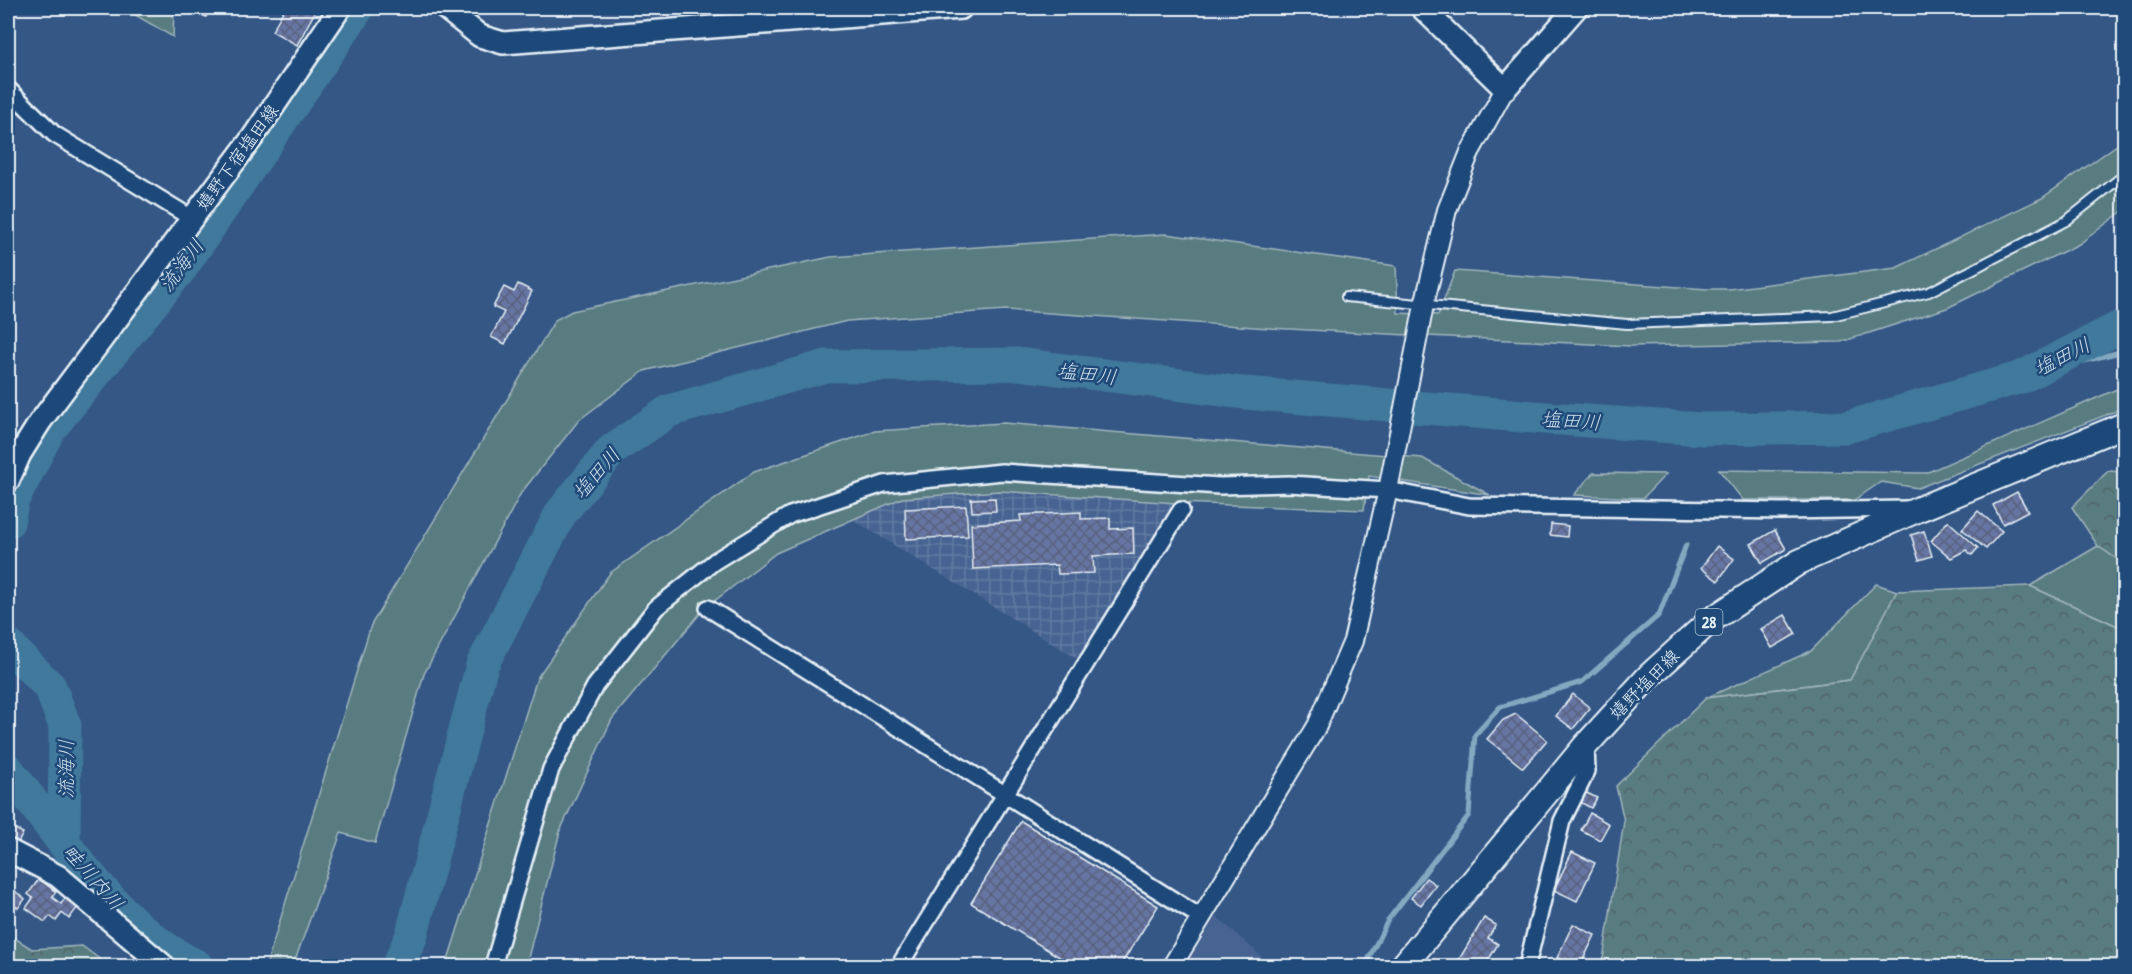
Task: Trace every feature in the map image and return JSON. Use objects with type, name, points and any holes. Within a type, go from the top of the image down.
[{"type":"main road","name":"嬉野下宿塩田線","points":[[8,481],[20,454],[40,422],[193,219],[340,8]]},
{"type":"main road","points":[[446,8],[480,36],[503,43],[961,8]]},
{"type":"main road","points":[[1422,8],[1505,89],[1576,8]]},
{"type":"main road","name":"嬉野塩田線","points":[[1403,966],[1586,745],[1649,676],[1711,620],[1799,562],[1919,508],[2124,425]]},
{"type":"main road","points":[[8,850],[58,876],[164,966]]},
{"type":"street","points":[[1172,966],[1317,726],[1353,641],[1388,490],[1424,305],[1447,210],[1470,152],[1505,89]]},
{"type":"street","points":[[9,93],[54,134],[193,219]]},
{"type":"street","points":[[493,966],[551,769],[595,686],[656,608],[715,561],[790,515],[884,484],[1002,472],[1220,486],[1289,484],[1388,490],[1469,506],[1782,511],[1919,508]]},
{"type":"street","points":[[899,966],[1181,510]]},
{"type":"street","points":[[708,608],[1202,918]]},
{"type":"street","points":[[1527,966],[1562,820],[1587,771],[1586,745]]},
{"type":"lane","points":[[1346,297],[1627,324],[1832,316],[1929,292],[2066,221],[2124,175]]},
{"type":"shaded area","points":[[999,491],[1177,503],[1079,660],[850,518],[902,498]]},
{"type":"shaded area","points":[[1216,916],[1224,923],[1272,966],[1185,966]]},
{"type":"green space","points":[[174,8],[173,37],[125,9]]},
{"type":"green space","points":[[2124,140],[2124,210],[2079,244],[1947,308],[1841,342],[1630,346],[1269,328],[1006,310],[847,321],[644,371],[579,420],[521,493],[424,674],[375,843],[341,833],[293,966],[266,966],[371,625],[555,320],[572,311],[831,257],[1166,234],[1396,266],[1398,313],[1438,315],[1455,271],[1729,289],[1896,268],[2042,198]]},
{"type":"green space","points":[[2124,386],[2124,408],[1918,488],[1881,482],[1854,500],[1743,500],[1719,470],[1926,473]]},
{"type":"green space","points":[[1003,423],[1422,458],[1490,495],[1369,476],[1364,510],[1177,503],[999,491],[902,498],[776,553],[703,610],[612,719],[560,831],[526,966],[446,966],[537,678],[610,573],[754,472],[875,431]]},
{"type":"green space","points":[[2108,471],[2124,472],[2124,564],[2098,546],[2072,507]]},
{"type":"green space","points":[[1593,473],[1666,474],[1643,498],[1574,495]]},
{"type":"green space","points":[[2098,546],[2124,564],[2124,629],[2030,586]]},
{"type":"green space","points":[[1876,584],[1897,591],[1850,680],[1706,698],[1811,651]]},
{"type":"green space","points":[[2030,586],[2124,629],[2124,966],[1602,966],[1624,821],[1616,786],[1706,698],[1850,680],[1897,591]]},
{"type":"green space","points":[[8,934],[32,949],[82,946],[109,966],[8,966]]},
{"type":"building","points":[[189,8],[210,8],[206,17]]},
{"type":"building","points":[[285,8],[317,8],[297,45],[272,31]]},
{"type":"building","points":[[518,284],[532,291],[505,344],[491,337],[504,312],[493,307],[504,287],[514,292]]},
{"type":"building","points":[[2017,492],[2028,511],[2003,524],[1993,505]]},
{"type":"building","points":[[995,498],[996,511],[972,512],[971,499]]},
{"type":"building","points":[[966,506],[968,536],[906,539],[905,509]]},
{"type":"building","points":[[1978,511],[2002,531],[1986,549],[1962,529]]},
{"type":"building","points":[[1081,512],[1081,519],[1110,518],[1110,529],[1133,528],[1134,554],[1093,556],[1094,573],[1058,574],[1057,565],[973,569],[971,524],[1021,521],[1020,515]]},
{"type":"building","points":[[1948,521],[1978,548],[1972,555],[1966,550],[1951,558],[1931,541]]},
{"type":"building","points":[[1551,524],[1568,526],[1567,537],[1550,535]]},
{"type":"building","points":[[1775,530],[1786,549],[1762,563],[1751,544]]},
{"type":"building","points":[[1924,531],[1932,556],[1919,560],[1911,535]]},
{"type":"building","points":[[1717,546],[1734,559],[1718,581],[1701,568]]},
{"type":"building","points":[[1785,615],[1796,634],[1772,648],[1761,629]]},
{"type":"building","points":[[1573,694],[1590,708],[1573,729],[1556,716]]},
{"type":"building","points":[[1516,714],[1547,740],[1523,768],[1487,739],[1503,720]]},
{"type":"building","points":[[1585,792],[1597,798],[1591,808],[1580,802]]},
{"type":"building","points":[[1590,813],[1609,824],[1600,840],[1581,830]]},
{"type":"building","points":[[1021,821],[1158,906],[1120,966],[1074,966],[971,903]]},
{"type":"building","points":[[8,825],[23,833],[17,845],[8,840]]},
{"type":"building","points":[[1572,852],[1595,863],[1577,901],[1554,890]]},
{"type":"building","points":[[1426,878],[1436,885],[1421,905],[1411,898]]},
{"type":"building","points":[[39,879],[56,892],[52,897],[61,904],[65,898],[77,908],[69,919],[62,913],[56,921],[50,916],[45,922],[26,908],[33,898],[28,894]]},
{"type":"building","points":[[8,886],[25,899],[18,908],[8,900]]},
{"type":"building","points":[[1484,918],[1496,925],[1488,938],[1498,944],[1485,966],[1455,966]]},
{"type":"building","points":[[1573,924],[1595,935],[1580,966],[1557,958]]},
{"type":"waterway","name":"流海川","points":[[8,522],[13,500],[49,430],[182,267],[358,8]]},
{"type":"waterway","name":"塩田川","points":[[398,966],[411,937],[482,665],[561,513],[612,450],[669,411],[826,366],[1018,364],[1244,393],[1546,418],[1702,429],[1847,427],[2022,377],[2124,325]]},
{"type":"waterway","points":[[2022,377],[2124,351]]},
{"type":"waterway","points":[[1365,966],[1388,920],[1469,815],[1475,735],[1500,707],[1582,682],[1659,615],[1686,545]]},
{"type":"waterway","name":"流海川","points":[[8,645],[50,687],[65,726],[64,841]]},
{"type":"waterway","name":"畦川内川","points":[[8,770],[70,852],[117,906],[169,950],[197,966]]}]
